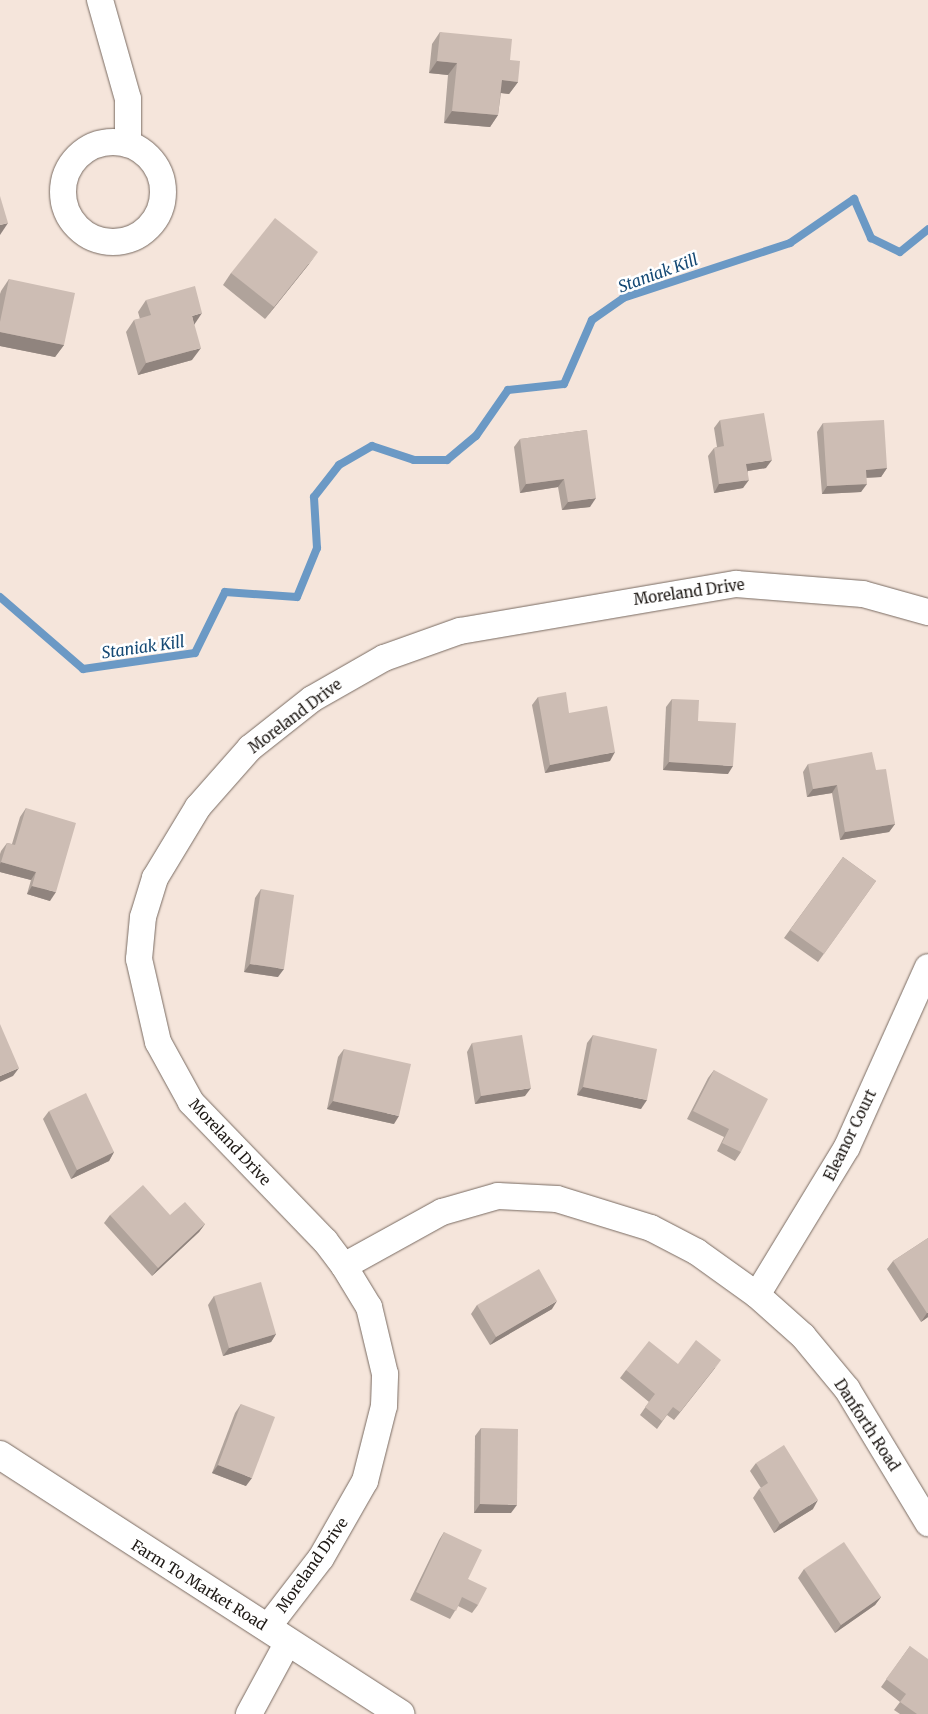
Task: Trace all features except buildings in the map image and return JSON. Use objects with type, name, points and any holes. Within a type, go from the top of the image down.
[{"type":"street","points":[[100,0],[128,99],[128,144]]},
{"type":"street","name":"Moreland Drive","points":[[249,1714],[278,1635],[345,1520],[376,1448],[384,1406],[380,1345],[369,1308],[344,1266],[325,1241],[191,1102],[158,1042],[145,998],[139,959],[143,917],[155,878],[224,774],[275,727],[348,677],[423,642],[460,631],[736,584],[862,594],[928,612]]},
{"type":"street","name":"Eleanor Court","points":[[757,1295],[847,1147],[928,966]]},
{"type":"street","name":"Danforth Road","points":[[344,1266],[442,1212],[481,1199],[529,1196],[584,1206],[651,1228],[697,1252],[757,1295],[802,1336],[847,1389],[928,1523]]},
{"type":"street","name":"Farm To Market Road","points":[[0,1455],[400,1714]]},
{"type":"waterway","name":"Staniak Kill","points":[[0,597],[83,669],[195,653],[225,592],[297,597],[317,548],[314,497],[339,465],[372,446],[414,460],[447,460],[476,436],[508,390],[564,384],[592,320],[623,298],[790,243],[854,199],[871,238],[900,252],[928,229]]}]
